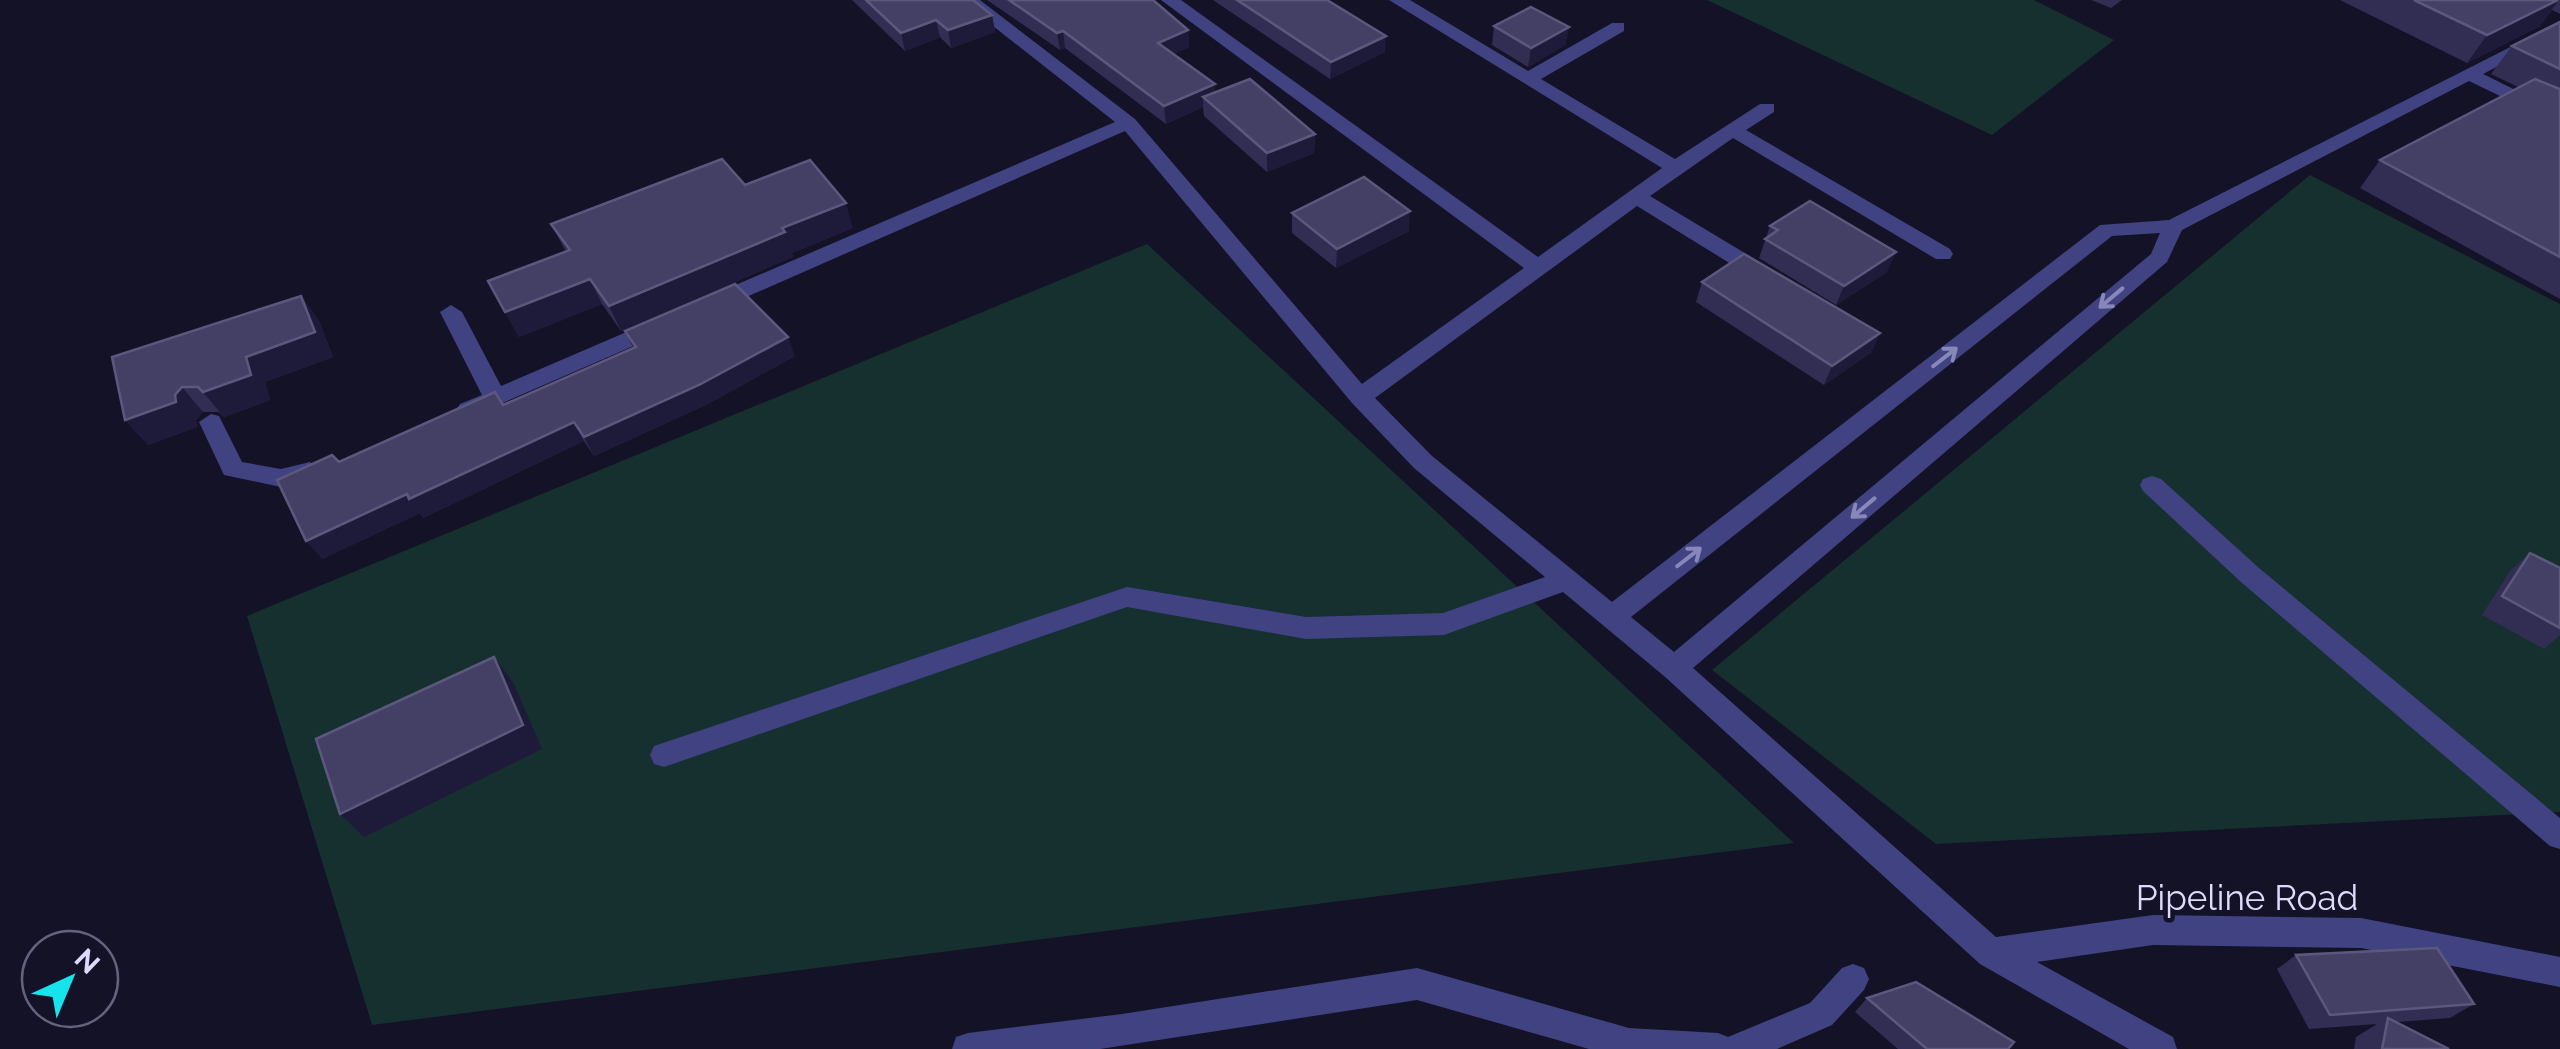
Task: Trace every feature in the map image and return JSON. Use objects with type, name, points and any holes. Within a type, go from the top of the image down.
[{"type":"street","points":[[969,0],[1128,123],[1360,397],[1423,462],[1674,668],[1991,953],[2160,1049]]},
{"type":"street","points":[[1170,0],[1540,269]]},
{"type":"street","points":[[1407,2],[1675,168]]},
{"type":"street","points":[[1612,617],[2108,230],[2173,226],[2470,74],[2555,23]]},
{"type":"street","points":[[1528,79],[1618,27]]},
{"type":"street","points":[[2470,74],[2560,119]]},
{"type":"street","points":[[1360,397],[1675,168],[1768,108]]},
{"type":"street","points":[[442,421],[1128,123]]},
{"type":"street","points":[[1733,130],[1943,254]]},
{"type":"street","points":[[1637,197],[1789,290]]},
{"type":"street","points":[[1674,668],[2160,257],[2173,226]]},
{"type":"street","points":[[451,312],[495,398]]},
{"type":"street","points":[[210,422],[232,469],[281,478],[336,464]]},
{"type":"street","points":[[2152,485],[2250,575],[2560,836]]},
{"type":"street","points":[[664,755],[1127,597],[1306,628],[1444,624],[1567,580]]},
{"type":"street","name":"Pipeline Road","points":[[1991,953],[2153,930],[2361,933],[2560,972]]},
{"type":"street","points":[[1740,1049],[1821,1014],[1852,980]]},
{"type":"street","points":[[968,1049],[1122,1030],[1417,984],[1629,1044],[1718,1049]]},
{"type":"green space","points":[[1707,0],[2034,0],[2114,40],[1992,135]]},
{"type":"green space","points":[[2310,175],[2560,304],[2560,812],[1936,844],[1712,670]]},
{"type":"green space","points":[[1147,244],[1794,843],[372,1025],[247,616]]},
{"type":"building","points":[[866,0],[973,0],[992,15],[948,30],[936,20],[901,33]]},
{"type":"building","points":[[1009,0],[1153,0],[1188,30],[1158,43],[1215,84],[1164,106],[1063,31],[1057,33]]},
{"type":"building","points":[[1237,0],[1327,0],[1386,36],[1331,62]]},
{"type":"building","points":[[2414,0],[2558,0],[2487,35]]},
{"type":"building","points":[[1531,7],[1569,27],[1531,48],[1494,26]]},
{"type":"building","points":[[2560,22],[2560,69],[2512,46]]},
{"type":"building","points":[[1250,79],[1315,134],[1267,153],[1203,97]]},
{"type":"building","points":[[2535,79],[2560,89],[2560,257],[2380,160]]},
{"type":"building","points":[[722,159],[745,185],[810,160],[846,203],[609,306],[590,279],[505,312],[488,281],[570,250],[551,224]]},
{"type":"building","points":[[1364,177],[1410,211],[1337,249],[1292,213]]},
{"type":"building","points":[[1810,201],[1896,252],[1844,286],[1765,239],[1778,230],[1770,226]]},
{"type":"building","points":[[1744,254],[1880,333],[1832,366],[1702,282]]},
{"type":"building","points":[[735,284],[788,337],[699,385],[584,437],[574,422],[409,499],[407,494],[306,541],[277,480],[332,455],[339,462],[495,392],[503,405],[636,347],[625,331]]},
{"type":"building","points":[[301,296],[315,332],[246,357],[251,375],[203,392],[198,387],[182,387],[175,395],[176,402],[125,420],[112,357]]},
{"type":"building","points":[[2530,553],[2560,568],[2560,628],[2502,596]]},
{"type":"building","points":[[494,657],[523,725],[340,814],[316,739]]},
{"type":"building","points":[[2437,948],[2474,1004],[2330,1015],[2296,955]]},
{"type":"building","points":[[1916,982],[2014,1042],[2008,1049],[1927,1049],[1867,998]]},
{"type":"building","points":[[2388,1018],[2449,1049],[2382,1049]]}]
